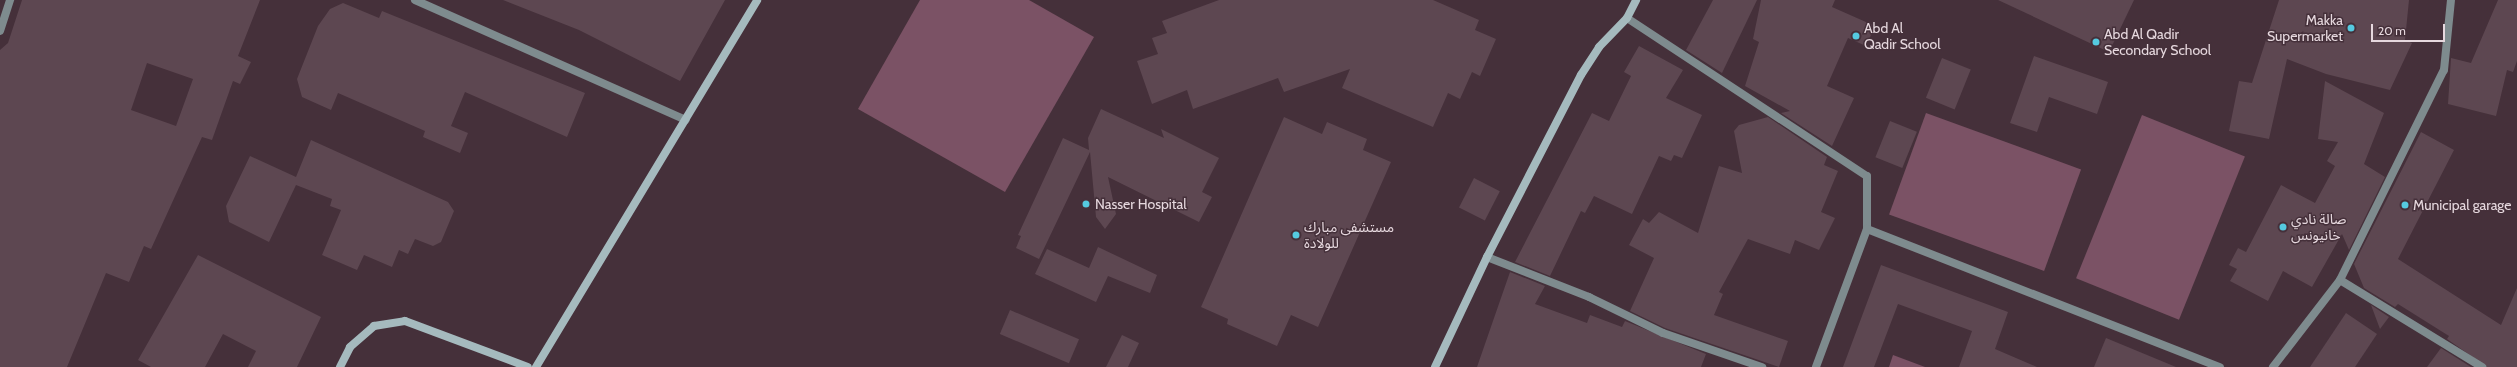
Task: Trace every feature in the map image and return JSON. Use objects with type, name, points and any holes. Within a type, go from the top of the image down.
[{"type":"street","points":[[0,31],[10,0]]},
{"type":"street","points":[[415,0],[686,120]]},
{"type":"street","points":[[536,367],[757,0]]},
{"type":"street","points":[[1436,367],[1487,256],[1581,75],[1599,46],[1627,18],[1636,0]]},
{"type":"street","points":[[2273,367],[2340,280],[2444,70],[2451,0]]},
{"type":"street","points":[[1627,18],[1867,176],[1867,229],[1816,367]]},
{"type":"street","points":[[1867,229],[2220,367]]},
{"type":"street","points":[[1487,256],[1588,297],[1663,333],[1762,367]]},
{"type":"street","points":[[2340,280],[2482,367]]},
{"type":"street","points":[[340,367],[350,347],[374,326],[406,321],[528,367]]},
{"type":"shaded area","points":[[920,0],[1029,0],[1094,37],[1005,192],[858,109]]},
{"type":"shaded area","points":[[1926,113],[2081,169],[2044,271],[1889,214]]},
{"type":"shaded area","points":[[2142,115],[2245,157],[2179,320],[2076,278]]},
{"type":"shaded area","points":[[1893,355],[1925,367],[1889,367]]},
{"type":"building","points":[[22,0],[260,0],[238,56],[251,62],[240,84],[233,81],[212,140],[202,137],[151,249],[144,246],[129,282],[106,273],[67,367],[0,367],[0,50],[8,43]],"holes":[[[147,63],[193,79],[176,126],[131,110]]]},
{"type":"building","points":[[503,0],[725,0],[680,81],[579,30]]},
{"type":"building","points":[[1219,0],[1433,0],[1479,20],[1475,30],[1496,39],[1480,76],[1472,72],[1460,99],[1448,93],[1433,127],[1342,88],[1350,69],[1284,92],[1278,78],[1193,109],[1187,90],[1152,104],[1137,61],[1158,54],[1152,38],[1167,33],[1162,21]]},
{"type":"building","points":[[1713,0],[1757,0],[1722,73],[1686,50]]},
{"type":"building","points":[[1761,0],[1835,0],[1832,7],[1875,26],[1866,46],[1848,38],[1827,86],[1854,98],[1832,146],[1781,113],[1790,111],[1745,86],[1759,42],[1753,39]]},
{"type":"building","points":[[1998,0],[2134,0],[2109,52]]},
{"type":"building","points":[[2279,0],[2409,0],[2405,40],[2412,43],[2390,90],[2326,74],[2287,59],[2269,139],[2229,131],[2239,81],[2252,83]]},
{"type":"building","points":[[2498,0],[2517,0],[2517,61],[2513,72],[2507,70],[2496,116],[2448,104],[2451,58],[2471,63]]},
{"type":"building","points":[[343,3],[379,18],[382,11],[585,93],[567,137],[465,92],[451,126],[468,133],[460,153],[423,137],[425,131],[338,93],[331,110],[302,97],[297,79],[318,26],[330,9]]},
{"type":"building","points":[[1639,46],[1683,70],[1666,98],[1702,115],[1682,158],[1674,155],[1671,161],[1659,156],[1632,214],[1594,196],[1585,213],[1581,211],[1550,276],[1515,262],[1592,113],[1609,121],[1631,76],[1624,72]]},
{"type":"building","points":[[2034,56],[2108,82],[2097,114],[2049,97],[2037,132],[2010,123]]},
{"type":"building","points":[[1942,58],[1971,70],[1955,109],[1926,98]]},
{"type":"building","points":[[2325,81],[2384,113],[2364,164],[2385,177],[2349,250],[2342,234],[2312,287],[2283,271],[2268,301],[2230,281],[2237,269],[2229,265],[2238,248],[2246,252],[2281,185],[2315,203],[2335,166],[2327,161],[2338,142],[2318,139]]},
{"type":"building","points":[[1101,109],[1164,138],[1161,129],[1219,158],[1202,192],[1212,197],[1199,222],[1108,177],[1116,214],[1105,229],[1096,217],[1090,152],[1039,259],[1016,248],[1021,236],[1018,235],[1063,138],[1089,150],[1088,138]]},
{"type":"building","name":"مستشفى مبارك للولادة","points":[[1284,117],[1322,134],[1327,122],[1367,139],[1363,150],[1391,162],[1318,327],[1291,315],[1277,346],[1227,324],[1228,319],[1201,307]]},
{"type":"building","points":[[1768,117],[1827,157],[1824,165],[1838,171],[1821,212],[1835,218],[1819,250],[1795,240],[1790,254],[1748,239],[1719,292],[1723,294],[1714,315],[1788,341],[1779,367],[1665,328],[1630,311],[1654,258],[1629,245],[1643,219],[1649,223],[1659,212],[1698,233],[1719,166],[1742,173],[1734,131],[1739,125]]},
{"type":"building","points":[[1890,121],[1917,132],[1902,168],[1875,157]]},
{"type":"building","name":"Municipal garage","points":[[2421,132],[2454,150],[2398,259],[2501,325],[2517,288],[2517,367],[2487,367],[2447,339],[2449,336],[2398,304],[2395,307],[2364,288],[2354,264]]},
{"type":"building","points":[[311,140],[448,202],[454,211],[441,242],[433,246],[415,239],[408,254],[399,250],[392,267],[364,255],[357,270],[322,255],[341,210],[330,206],[332,199],[296,185],[269,242],[229,222],[226,206],[250,156],[296,177]]},
{"type":"building","points":[[1474,178],[1500,191],[1485,221],[1459,207]]},
{"type":"building","points":[[1098,247],[1157,275],[1150,293],[1108,276],[1096,302],[1035,274],[1047,249],[1089,268]]},
{"type":"building","points":[[198,255],[321,317],[297,367],[248,367],[256,351],[223,334],[205,367],[151,367],[138,360]]},
{"type":"building","points":[[1881,265],[2008,312],[1995,349],[2037,367],[1959,367],[1972,331],[1898,304],[1874,367],[1843,367]]},
{"type":"building","points":[[1510,272],[1545,286],[1535,304],[1587,323],[1590,315],[1622,327],[1625,321],[1706,354],[1701,367],[1477,367]]},
{"type":"building","points":[[2371,305],[2389,317],[2380,329]]},
{"type":"building","points":[[1010,310],[1079,339],[1069,363],[1000,334]]},
{"type":"building","points":[[2346,313],[2377,334],[2355,367],[2310,367]]},
{"type":"building","points":[[1122,335],[1139,343],[1128,367],[1106,367]]},
{"type":"building","points":[[2106,338],[2176,367],[2094,367]]},
{"type":"building","points":[[2441,348],[2471,367],[2427,367]]},
{"type":"place","name":"Makka Supermarket","points":[[2351,28]]},
{"type":"place","name":"Abd Al Qadir School","points":[[1856,36]]},
{"type":"place","name":"Abd Al Qadir Secondary School","points":[[2096,42]]},
{"type":"place","name":"Nasser Hospital","points":[[1086,204]]},
{"type":"place","name":"Municipal garage","points":[[2405,205]]},
{"type":"place","name":"صالة نادي خانيونس","points":[[2283,227]]},
{"type":"place","name":"مستشفى مبارك للولادة","points":[[1296,235]]}]
